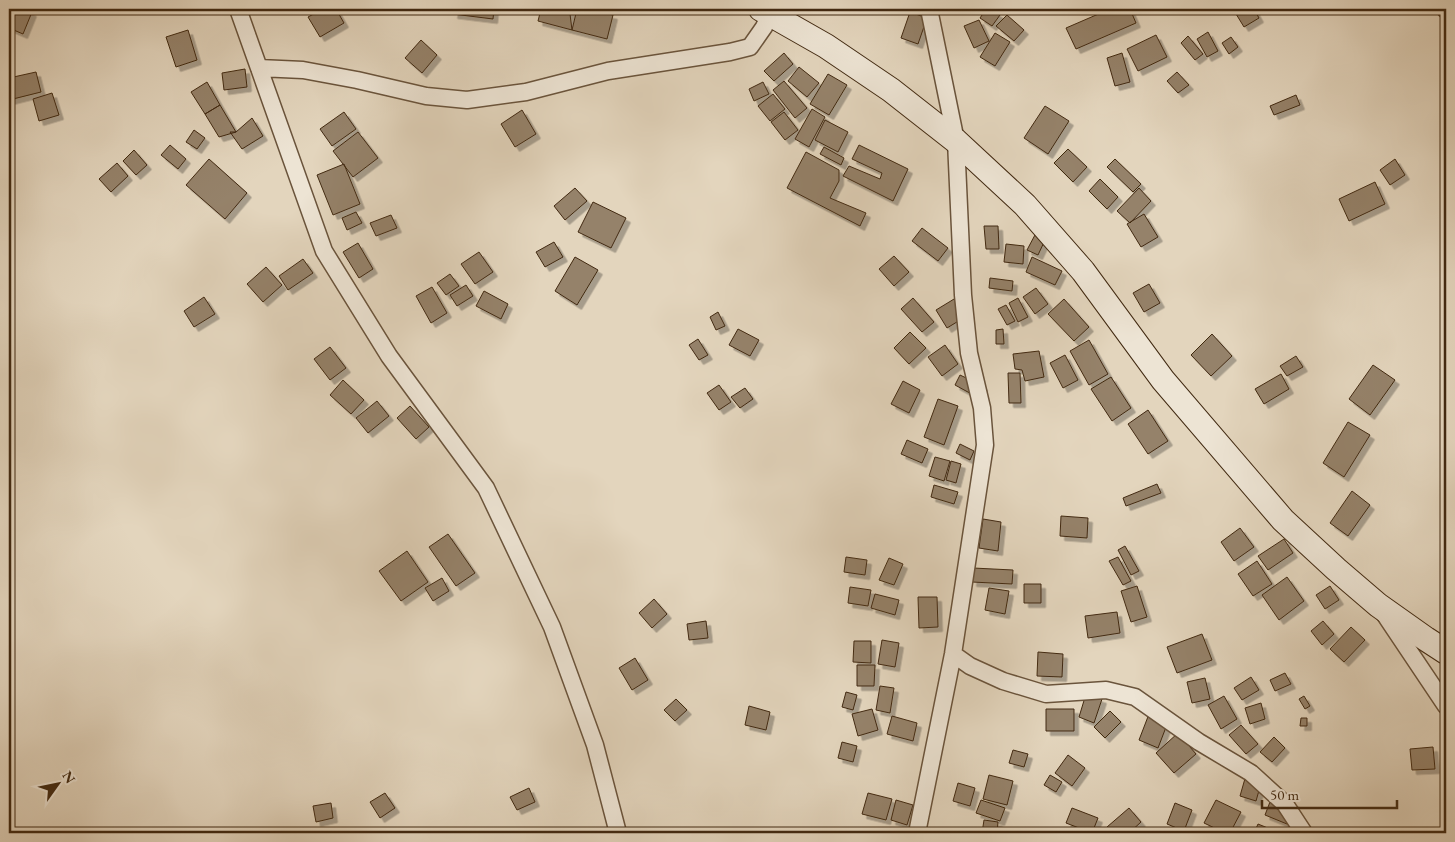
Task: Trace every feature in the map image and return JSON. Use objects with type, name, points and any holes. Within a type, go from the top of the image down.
[{"type":"main road","points":[[766,11],[826,46],[891,90],[956,141],[1025,205],[1083,271],[1163,380],[1284,520],[1378,605],[1446,652]]},
{"type":"street","points":[[238,9],[324,251],[389,356],[486,488],[552,627],[595,744],[618,833]]},
{"type":"street","points":[[917,833],[953,654],[985,445],[982,408],[969,353],[963,295],[956,141],[929,9]]},
{"type":"street","points":[[259,68],[303,70],[426,96],[467,100],[526,92],[608,71],[730,52],[750,47],[764,27],[766,11]]},
{"type":"street","points":[[1378,605],[1446,706]]},
{"type":"street","points":[[953,654],[970,666],[1003,682],[1046,694],[1106,690],[1135,696],[1199,742],[1251,773],[1285,804],[1304,833]]},
{"type":"building","points":[[9,9],[25,9],[32,12],[23,34],[9,28]]},
{"type":"building","points":[[323,9],[336,9],[344,23],[320,37],[308,17]]},
{"type":"building","points":[[454,9],[494,9],[493,19],[453,14]]},
{"type":"building","points":[[541,9],[553,9],[570,14],[572,30],[538,21]]},
{"type":"building","points":[[557,9],[572,9],[570,14]]},
{"type":"building","points":[[577,9],[613,15],[607,39],[572,30]]},
{"type":"building","points":[[986,9],[991,9],[1000,15],[992,26],[980,18]]},
{"type":"building","points":[[1110,9],[1130,9],[1136,23],[1076,49],[1066,28]]},
{"type":"building","points":[[1233,9],[1254,9],[1259,18],[1244,27]]},
{"type":"building","points":[[910,12],[927,18],[918,44],[901,38]]},
{"type":"building","points":[[1007,15],[1024,30],[1014,41],[996,26]]},
{"type":"building","points":[[979,20],[989,41],[974,48],[964,26]]},
{"type":"building","points":[[188,30],[197,60],[176,67],[166,37]]},
{"type":"building","points":[[1208,32],[1218,51],[1207,57],[1197,39]]},
{"type":"building","points":[[995,33],[1010,42],[995,66],[980,57]]},
{"type":"building","points":[[1156,35],[1167,57],[1138,71],[1127,49]]},
{"type":"building","points":[[1188,36],[1203,54],[1195,60],[1181,43]]},
{"type":"building","points":[[1231,37],[1238,47],[1229,54],[1222,43]]},
{"type":"building","points":[[421,40],[437,55],[422,73],[405,58]]},
{"type":"building","points":[[784,53],[793,64],[774,81],[764,71]]},
{"type":"building","points":[[1122,53],[1130,82],[1115,86],[1107,58]]},
{"type":"building","points":[[799,67],[819,83],[807,97],[788,81]]},
{"type":"building","points":[[245,69],[247,87],[224,90],[222,73]]},
{"type":"building","points":[[36,72],[41,92],[9,100],[9,78]]},
{"type":"building","points":[[1177,72],[1189,85],[1178,93],[1167,81]]},
{"type":"building","points":[[828,74],[847,85],[829,115],[810,104]]},
{"type":"building","points":[[784,81],[807,108],[795,118],[773,90]]},
{"type":"building","points":[[207,82],[220,105],[205,114],[191,92]]},
{"type":"building","points":[[763,82],[769,94],[754,101],[749,89]]},
{"type":"building","points":[[52,93],[59,115],[39,121],[33,99]]},
{"type":"building","points":[[773,94],[785,109],[770,121],[758,106]]},
{"type":"building","points":[[1296,95],[1300,105],[1274,115],[1270,106]]},
{"type":"building","points":[[220,105],[236,132],[219,137],[205,114]]},
{"type":"building","points":[[1045,106],[1069,121],[1048,154],[1024,138]]},
{"type":"building","points":[[812,109],[825,117],[809,147],[795,139]]},
{"type":"building","points":[[522,110],[536,134],[515,147],[501,124]]},
{"type":"building","points":[[344,112],[356,129],[332,146],[320,129]]},
{"type":"building","points":[[784,112],[798,130],[785,140],[771,122]]},
{"type":"building","points":[[252,118],[263,136],[242,149],[230,132],[236,132]]},
{"type":"building","points":[[825,120],[848,132],[838,152],[815,140]]},
{"type":"building","points":[[194,130],[205,138],[197,149],[186,142]]},
{"type":"building","points":[[358,132],[378,158],[353,177],[333,151]]},
{"type":"building","points":[[170,145],[186,159],[178,169],[161,155]]},
{"type":"building","points":[[859,145],[908,169],[893,201],[843,176],[849,166],[880,179],[882,173],[852,159]]},
{"type":"building","points":[[824,147],[844,158],[841,165],[820,154]]},
{"type":"building","points":[[1068,149],[1087,167],[1073,182],[1054,163]]},
{"type":"building","points":[[134,150],[147,165],[136,175],[123,161]]},
{"type":"building","points":[[806,152],[839,170],[839,181],[830,198],[866,213],[860,226],[787,188]]},
{"type":"building","points":[[209,159],[247,193],[225,219],[186,185]]},
{"type":"building","points":[[1115,159],[1141,184],[1133,192],[1107,167]]},
{"type":"building","points":[[1395,159],[1405,175],[1390,185],[1380,170]]},
{"type":"building","points":[[117,163],[128,176],[111,192],[99,179]]},
{"type":"building","points":[[344,164],[360,204],[333,215],[317,175]]},
{"type":"building","points":[[1100,179],[1118,197],[1107,209],[1089,191]]},
{"type":"building","points":[[1375,182],[1385,204],[1349,221],[1339,199]]},
{"type":"building","points":[[575,188],[587,201],[565,220],[554,206]]},
{"type":"building","points":[[1139,188],[1151,201],[1130,223],[1117,211]]},
{"type":"building","points":[[593,202],[626,218],[611,248],[578,232]]},
{"type":"building","points":[[356,212],[362,223],[347,230],[342,218]]},
{"type":"building","points":[[1144,214],[1158,237],[1141,247],[1127,224]]},
{"type":"building","points":[[391,215],[397,228],[376,236],[370,223]]},
{"type":"building","points":[[984,226],[998,226],[999,249],[986,249]]},
{"type":"building","points":[[922,228],[948,248],[938,261],[912,241]]},
{"type":"building","points":[[1036,233],[1046,238],[1038,255],[1027,250]]},
{"type":"building","points":[[554,242],[563,257],[545,267],[536,252]]},
{"type":"building","points":[[358,243],[373,269],[359,278],[343,252]]},
{"type":"building","points":[[1006,244],[1024,246],[1023,264],[1004,262]]},
{"type":"building","points":[[479,252],[493,272],[475,284],[461,264]]},
{"type":"building","points":[[894,256],[909,272],[894,286],[879,269]]},
{"type":"building","points":[[575,257],[598,270],[577,305],[555,291]]},
{"type":"building","points":[[1032,257],[1062,271],[1055,285],[1026,272]]},
{"type":"building","points":[[303,259],[313,273],[288,290],[279,276]]},
{"type":"building","points":[[266,267],[282,285],[263,302],[247,284]]},
{"type":"building","points":[[450,274],[459,286],[446,295],[437,283]]},
{"type":"building","points":[[990,278],[1013,281],[1012,291],[989,288]]},
{"type":"building","points":[[1149,284],[1160,303],[1144,312],[1133,293]]},
{"type":"building","points":[[466,285],[473,296],[457,306],[450,295]]},
{"type":"building","points":[[432,287],[447,313],[431,323],[416,296]]},
{"type":"building","points":[[1036,288],[1048,304],[1035,314],[1023,297]]},
{"type":"building","points":[[484,291],[508,304],[501,319],[476,306]]},
{"type":"building","points":[[959,296],[970,314],[947,328],[936,310]]},
{"type":"building","points":[[204,297],[215,314],[194,327],[184,311]]},
{"type":"building","points":[[913,298],[934,322],[922,332],[901,309]]},
{"type":"building","points":[[1018,298],[1028,317],[1018,322],[1009,303]]},
{"type":"building","points":[[1064,299],[1089,327],[1074,341],[1048,314]]},
{"type":"building","points":[[1006,305],[1015,321],[1007,325],[998,309]]},
{"type":"building","points":[[718,312],[725,326],[716,330],[710,317]]},
{"type":"building","points":[[738,329],[759,340],[750,356],[729,345]]},
{"type":"building","points":[[1003,329],[1004,344],[996,344],[996,330]]},
{"type":"building","points":[[910,332],[926,348],[909,364],[894,348]]},
{"type":"building","points":[[1212,334],[1232,356],[1211,376],[1191,355]]},
{"type":"building","points":[[698,339],[708,355],[699,360],[689,345]]},
{"type":"building","points":[[1089,340],[1108,374],[1089,385],[1070,351]]},
{"type":"building","points":[[945,345],[958,364],[942,376],[928,357]]},
{"type":"building","points":[[330,347],[346,368],[330,380],[314,359]]},
{"type":"building","points":[[1039,351],[1044,377],[1025,381],[1022,370],[1015,369],[1013,354]]},
{"type":"building","points":[[1065,355],[1078,380],[1063,388],[1050,363]]},
{"type":"building","points":[[1296,356],[1303,367],[1287,376],[1280,366]]},
{"type":"building","points":[[1373,365],[1395,380],[1370,415],[1349,399]]},
{"type":"building","points":[[1008,373],[1020,373],[1021,403],[1009,403]]},
{"type":"building","points":[[1281,374],[1289,389],[1264,404],[1255,389]]},
{"type":"building","points":[[960,375],[983,386],[977,397],[955,385]]},
{"type":"building","points":[[1111,377],[1131,408],[1112,421],[1091,389]]},
{"type":"building","points":[[343,380],[364,400],[351,414],[330,395]]},
{"type":"building","points":[[903,381],[920,390],[909,413],[891,404]]},
{"type":"building","points":[[719,385],[731,402],[719,410],[707,393]]},
{"type":"building","points":[[745,388],[753,399],[740,408],[731,397]]},
{"type":"building","points":[[938,399],[958,406],[944,445],[924,437]]},
{"type":"building","points":[[377,401],[389,416],[368,433],[356,418]]},
{"type":"building","points":[[410,406],[429,427],[416,439],[397,418]]},
{"type":"building","points":[[1148,410],[1168,441],[1148,454],[1128,424]]},
{"type":"building","points":[[1348,422],[1370,435],[1344,477],[1323,463]]},
{"type":"building","points":[[907,440],[928,449],[922,463],[901,454]]},
{"type":"building","points":[[960,444],[974,451],[970,460],[956,453]]},
{"type":"building","points":[[935,457],[950,461],[944,481],[929,476]]},
{"type":"building","points":[[951,461],[961,464],[956,483],[946,480]]},
{"type":"building","points":[[1157,484],[1161,493],[1126,506],[1123,498]]},
{"type":"building","points":[[934,485],[958,492],[954,504],[931,497]]},
{"type":"building","points":[[1352,491],[1370,505],[1348,536],[1330,523]]},
{"type":"building","points":[[1061,516],[1088,518],[1087,538],[1060,536]]},
{"type":"building","points":[[983,519],[1001,522],[998,551],[979,548]]},
{"type":"building","points":[[1240,528],[1254,547],[1234,561],[1221,542]]},
{"type":"building","points":[[448,534],[475,573],[456,586],[429,547]]},
{"type":"building","points":[[1284,539],[1293,553],[1268,570],[1258,556]]},
{"type":"building","points":[[1125,546],[1139,571],[1131,575],[1118,550]]},
{"type":"building","points":[[407,551],[428,582],[401,601],[379,571]]},
{"type":"building","points":[[846,557],[867,560],[865,575],[844,572]]},
{"type":"building","points":[[1118,557],[1131,581],[1123,585],[1109,561]]},
{"type":"building","points":[[889,558],[903,564],[894,585],[879,580]]},
{"type":"building","points":[[1257,561],[1272,584],[1253,596],[1238,574]]},
{"type":"building","points":[[973,568],[1013,570],[1012,584],[972,582]]},
{"type":"building","points":[[1287,577],[1304,601],[1279,620],[1262,595]]},
{"type":"building","points":[[442,578],[449,591],[433,601],[425,588]]},
{"type":"building","points":[[1024,584],[1041,584],[1041,603],[1024,603]]},
{"type":"building","points":[[1137,586],[1147,617],[1131,622],[1121,591]]},
{"type":"building","points":[[1330,586],[1339,600],[1325,609],[1316,595]]},
{"type":"building","points":[[850,587],[871,590],[868,606],[848,603]]},
{"type":"building","points":[[989,588],[1009,591],[1005,614],[985,610]]},
{"type":"building","points":[[875,594],[899,600],[895,615],[871,608]]},
{"type":"building","points":[[918,597],[937,597],[938,627],[919,628]]},
{"type":"building","points":[[654,599],[667,614],[652,628],[639,613]]},
{"type":"building","points":[[1117,612],[1120,633],[1088,638],[1085,616]]},
{"type":"building","points":[[706,621],[708,638],[689,640],[687,624]]},
{"type":"building","points":[[1323,621],[1334,634],[1322,645],[1311,631]]},
{"type":"building","points":[[1351,627],[1365,640],[1344,662],[1330,649]]},
{"type":"building","points":[[1202,634],[1212,660],[1177,673],[1167,647]]},
{"type":"building","points":[[882,640],[899,643],[895,667],[878,664]]},
{"type":"building","points":[[854,641],[871,641],[871,663],[853,662]]},
{"type":"building","points":[[1038,652],[1063,654],[1062,677],[1037,676]]},
{"type":"building","points":[[635,658],[648,680],[632,690],[619,668]]},
{"type":"building","points":[[857,665],[875,665],[874,686],[857,686]]},
{"type":"building","points":[[1285,673],[1291,684],[1275,691],[1270,680]]},
{"type":"building","points":[[1251,677],[1259,690],[1242,700],[1234,688]]},
{"type":"building","points":[[1205,678],[1210,699],[1192,703],[1187,682]]},
{"type":"building","points":[[880,686],[894,688],[890,713],[876,710]]},
{"type":"building","points":[[846,692],[857,695],[853,710],[842,707]]},
{"type":"building","points":[[1086,694],[1102,699],[1094,723],[1079,717]]},
{"type":"building","points":[[1224,696],[1237,719],[1221,729],[1208,705]]},
{"type":"building","points":[[1304,696],[1310,706],[1305,709],[1299,699]]},
{"type":"building","points":[[676,699],[687,710],[675,721],[664,710]]},
{"type":"building","points":[[1261,703],[1265,719],[1250,724],[1245,708]]},
{"type":"building","points":[[749,706],[770,712],[766,730],[745,725]]},
{"type":"building","points":[[872,709],[878,730],[858,736],[852,714]]},
{"type":"building","points":[[1046,709],[1074,709],[1074,731],[1046,731]]},
{"type":"building","points":[[1110,711],[1121,722],[1105,738],[1094,727]]},
{"type":"building","points":[[1149,714],[1168,722],[1158,748],[1139,740]]},
{"type":"building","points":[[892,716],[917,723],[913,741],[887,734]]},
{"type":"building","points":[[1301,718],[1307,718],[1307,726],[1300,726]]},
{"type":"building","points":[[1241,725],[1258,744],[1246,754],[1229,735]]},
{"type":"building","points":[[1178,733],[1196,754],[1174,773],[1156,753]]},
{"type":"building","points":[[1274,737],[1285,748],[1272,762],[1260,752]]},
{"type":"building","points":[[842,742],[857,746],[853,762],[838,758]]},
{"type":"building","points":[[1433,747],[1435,769],[1412,770],[1410,749]]},
{"type":"building","points":[[1013,750],[1028,754],[1024,767],[1009,763]]},
{"type":"building","points":[[1068,755],[1085,768],[1072,786],[1055,773]]},
{"type":"building","points":[[989,775],[1013,781],[1007,805],[983,799]]},
{"type":"building","points":[[1050,775],[1062,782],[1056,792],[1044,785]]},
{"type":"building","points":[[1246,775],[1262,780],[1256,801],[1240,796]]},
{"type":"building","points":[[958,783],[975,788],[970,806],[953,801]]},
{"type":"building","points":[[529,788],[535,802],[517,810],[510,797]]},
{"type":"building","points":[[385,793],[395,808],[380,818],[370,802]]},
{"type":"building","points":[[868,793],[892,799],[886,820],[862,814]]},
{"type":"building","points":[[1273,794],[1295,803],[1287,824],[1265,815]]},
{"type":"building","points":[[896,800],[913,805],[907,825],[891,820]]},
{"type":"building","points":[[981,800],[1005,808],[1000,821],[976,813]]},
{"type":"building","points":[[1216,800],[1241,812],[1230,833],[1225,833],[1204,823]]},
{"type":"building","points":[[331,803],[333,818],[316,822],[313,806]]},
{"type":"building","points":[[1175,803],[1192,810],[1184,831],[1167,824]]},
{"type":"building","points":[[1072,808],[1098,818],[1092,833],[1066,823]]},
{"type":"building","points":[[1129,808],[1141,822],[1129,833],[1113,833],[1107,827]]},
{"type":"building","points":[[984,820],[998,822],[997,833],[982,833]]},
{"type":"building","points":[[1258,824],[1280,833],[1254,833]]}]
